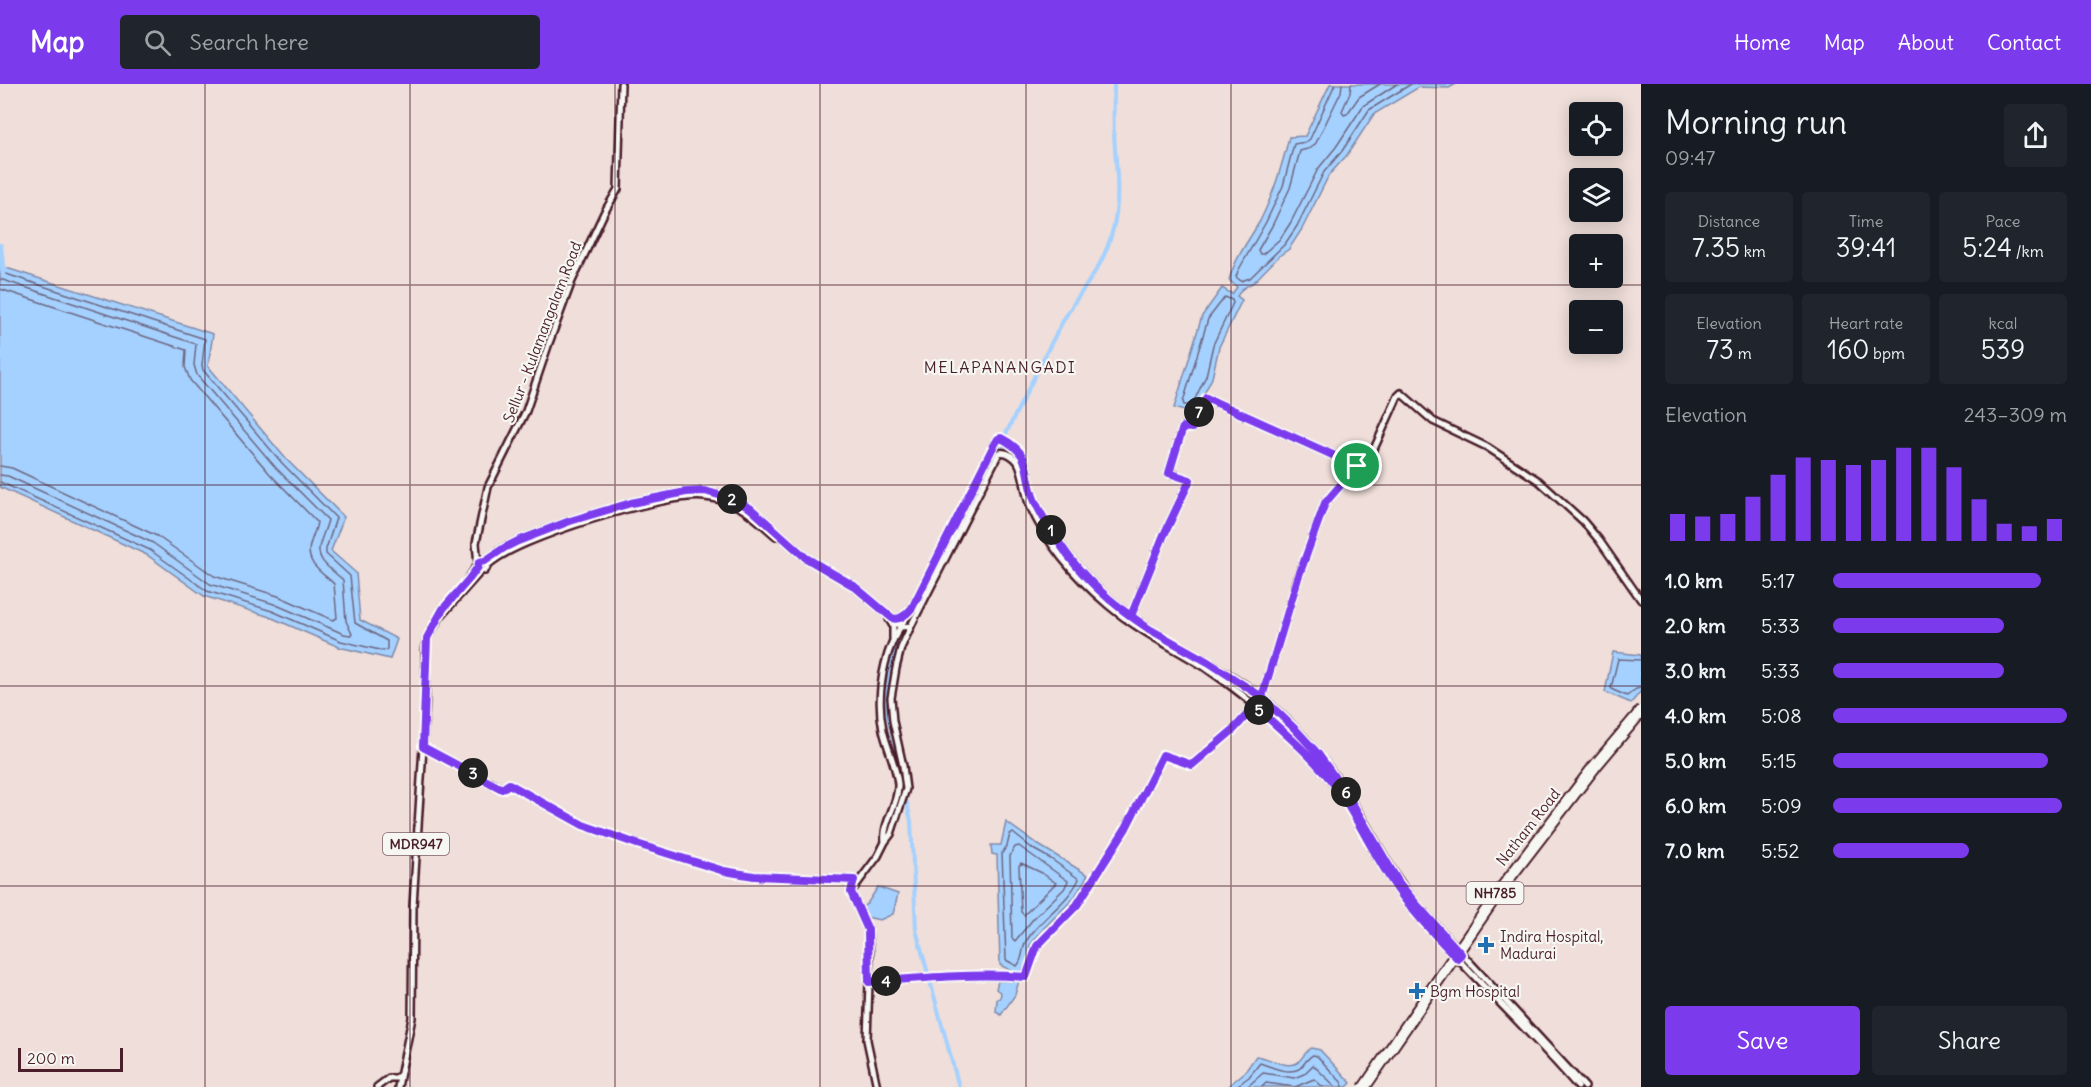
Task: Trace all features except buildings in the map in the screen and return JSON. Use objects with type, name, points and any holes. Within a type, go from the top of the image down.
[{"type":"highway","name":"NH785","points":[[1361,1087],[1498,888],[1596,761],[1641,707]]},
{"type":"highway","name":"NH785","points":[[1368,1087],[1502,891],[1599,765],[1641,716]]},
{"type":"main road","name":"Sellur - Kulamangalam Road","points":[[482,565],[476,543],[492,476],[526,411],[572,281],[618,189],[621,84]]},
{"type":"main road","points":[[1259,702],[1298,578],[1325,503],[1374,449],[1401,393],[1433,421],[1487,447],[1539,481],[1583,521],[1641,600]]},
{"type":"main road","points":[[1131,616],[1163,537],[1190,480],[1169,473],[1183,427],[1192,428],[1194,426],[1206,398],[1357,466]]},
{"type":"main road","points":[[877,1087],[867,1040],[868,930],[851,892],[891,834],[904,792],[903,768],[893,721],[891,698],[908,614],[925,585],[992,449],[998,439],[1003,439],[1023,456],[1034,498],[1063,548],[1092,583],[1149,629],[1208,662],[1259,702],[1307,753],[1345,801],[1390,879],[1454,951],[1585,1087]]},
{"type":"main road","points":[[893,640],[905,628],[999,453],[1005,452],[1017,460],[1021,468],[1030,506],[1038,521],[1058,552],[1081,579],[1139,629],[1285,718],[1318,754],[1348,796],[1399,883],[1454,951]]},
{"type":"main road","points":[[440,617],[443,609],[482,565],[499,556],[548,534],[619,511],[693,496],[731,502],[744,508],[805,561],[847,585],[905,628]]},
{"type":"main road","name":"MDR947","points":[[398,1087],[412,1018],[415,867],[426,700],[427,638],[440,617],[482,565]]},
{"type":"main road","points":[[892,619],[899,619],[908,614]]},
{"type":"main road","points":[[885,842],[884,833],[898,786],[880,713],[880,695],[885,664],[893,640],[892,619]]},
{"type":"main road","name":"Natham Road","points":[[1361,1087],[1497,888],[1599,756],[1641,707]]},
{"type":"main road","name":"Natham Road","points":[[1368,1087],[1508,885],[1604,760],[1641,716]]},
{"type":"main road","points":[[895,770],[903,768]]},
{"type":"main road","points":[[1460,956],[1578,1087]]},
{"type":"main road","points":[[377,1087],[389,1078],[396,1078],[400,1075]]},
{"type":"street","points":[[869,982],[925,979],[936,976],[1026,977],[1037,946],[1077,905],[1086,892],[1126,828],[1163,755],[1192,765],[1233,730],[1259,702]]},
{"type":"street","points":[[423,747],[502,789],[509,784],[583,825],[637,844],[724,871],[754,876],[854,880],[851,892]]},
{"type":"water","points":[[1330,84],[1456,84],[1449,88],[1419,87],[1374,114],[1347,155],[1329,175],[1302,229],[1289,249],[1254,282],[1242,289],[1237,296],[1242,300],[1219,347],[1212,378],[1194,414],[1174,408],[1202,316],[1222,288],[1232,294],[1237,287],[1229,280],[1269,201],[1289,137],[1305,136]]},
{"type":"water","points":[[0,266],[213,334],[208,366],[286,459],[344,517],[331,551],[356,573],[360,620],[397,639],[390,659],[339,647],[270,617],[204,596],[147,555],[0,487]]},
{"type":"water","points":[[1613,652],[1641,655],[1641,691],[1631,703],[1605,692]]},
{"type":"water","points":[[1006,822],[1088,875],[1074,898],[1030,945],[1027,963],[1021,973],[1015,995],[1001,1015],[996,1012],[997,999],[1000,998],[1001,993],[996,989],[998,981],[1013,981],[1014,972],[1000,965],[997,855],[992,854],[991,845],[1001,845]]},
{"type":"water","points":[[878,887],[898,894],[893,914],[880,920],[866,917],[863,906],[867,904]]},
{"type":"water","points":[[1311,1048],[1320,1050],[1351,1083],[1347,1087],[1227,1087],[1245,1072],[1256,1056],[1288,1065],[1297,1063]]},
{"type":"waterway","points":[[995,455],[1045,354],[1070,309],[1098,267],[1109,243],[1117,194],[1114,84]]},
{"type":"waterway","points":[[0,246],[3,272]]},
{"type":"waterway","points":[[1001,444],[1018,457],[1026,477]]},
{"type":"waterway","points":[[903,782],[886,708],[889,674],[899,640],[992,462]]},
{"type":"waterway","points":[[1030,499],[1068,562]]},
{"type":"waterway","points":[[1092,587],[1123,613]]},
{"type":"waterway","points":[[1205,665],[1245,692],[1282,723],[1315,758],[1345,796]]},
{"type":"waterway","points":[[905,795],[911,821],[916,930],[959,1087]]},
{"type":"waterway","points":[[1416,909],[1451,947]]},
{"type":"waterway","points":[[1462,958],[1494,993]]},
{"type":"place","name":"Indira Hospital, Madurai","points":[[1486,945]]},
{"type":"place","name":"Bgm Hospital","points":[[1417,991]]},
{"type":"district","name":"MELAPANANGADI","points":[[1000,367]]},
{"type":"route","points":[[1357,466],[1252,417],[1208,398],[1204,399],[1194,426],[1192,428],[1183,427],[1169,473],[1190,480],[1163,537],[1131,616],[1149,629],[1172,642],[1208,662],[1231,676],[1262,697],[1279,712],[1318,754],[1361,816],[1399,883],[1461,954],[1458,959],[1429,928],[1390,879],[1345,801],[1325,774],[1307,753],[1255,706],[1233,730],[1192,765],[1163,755],[1126,828],[1086,892],[1077,905],[1037,946],[1026,977],[936,976],[925,979],[869,982],[868,930],[851,892],[854,880],[754,876],[724,871],[583,825],[509,784],[502,789],[423,747],[427,638],[443,609],[469,579],[479,562],[485,561],[504,548],[570,521],[631,503],[686,492],[705,491],[719,494],[750,508],[806,558],[848,582],[896,620],[908,614],[912,608],[992,449],[1001,438],[1022,454],[1038,507],[1073,563],[1092,583],[1131,616],[1142,624],[1149,629],[1208,662],[1262,697],[1298,578],[1325,503],[1357,466]]}]
